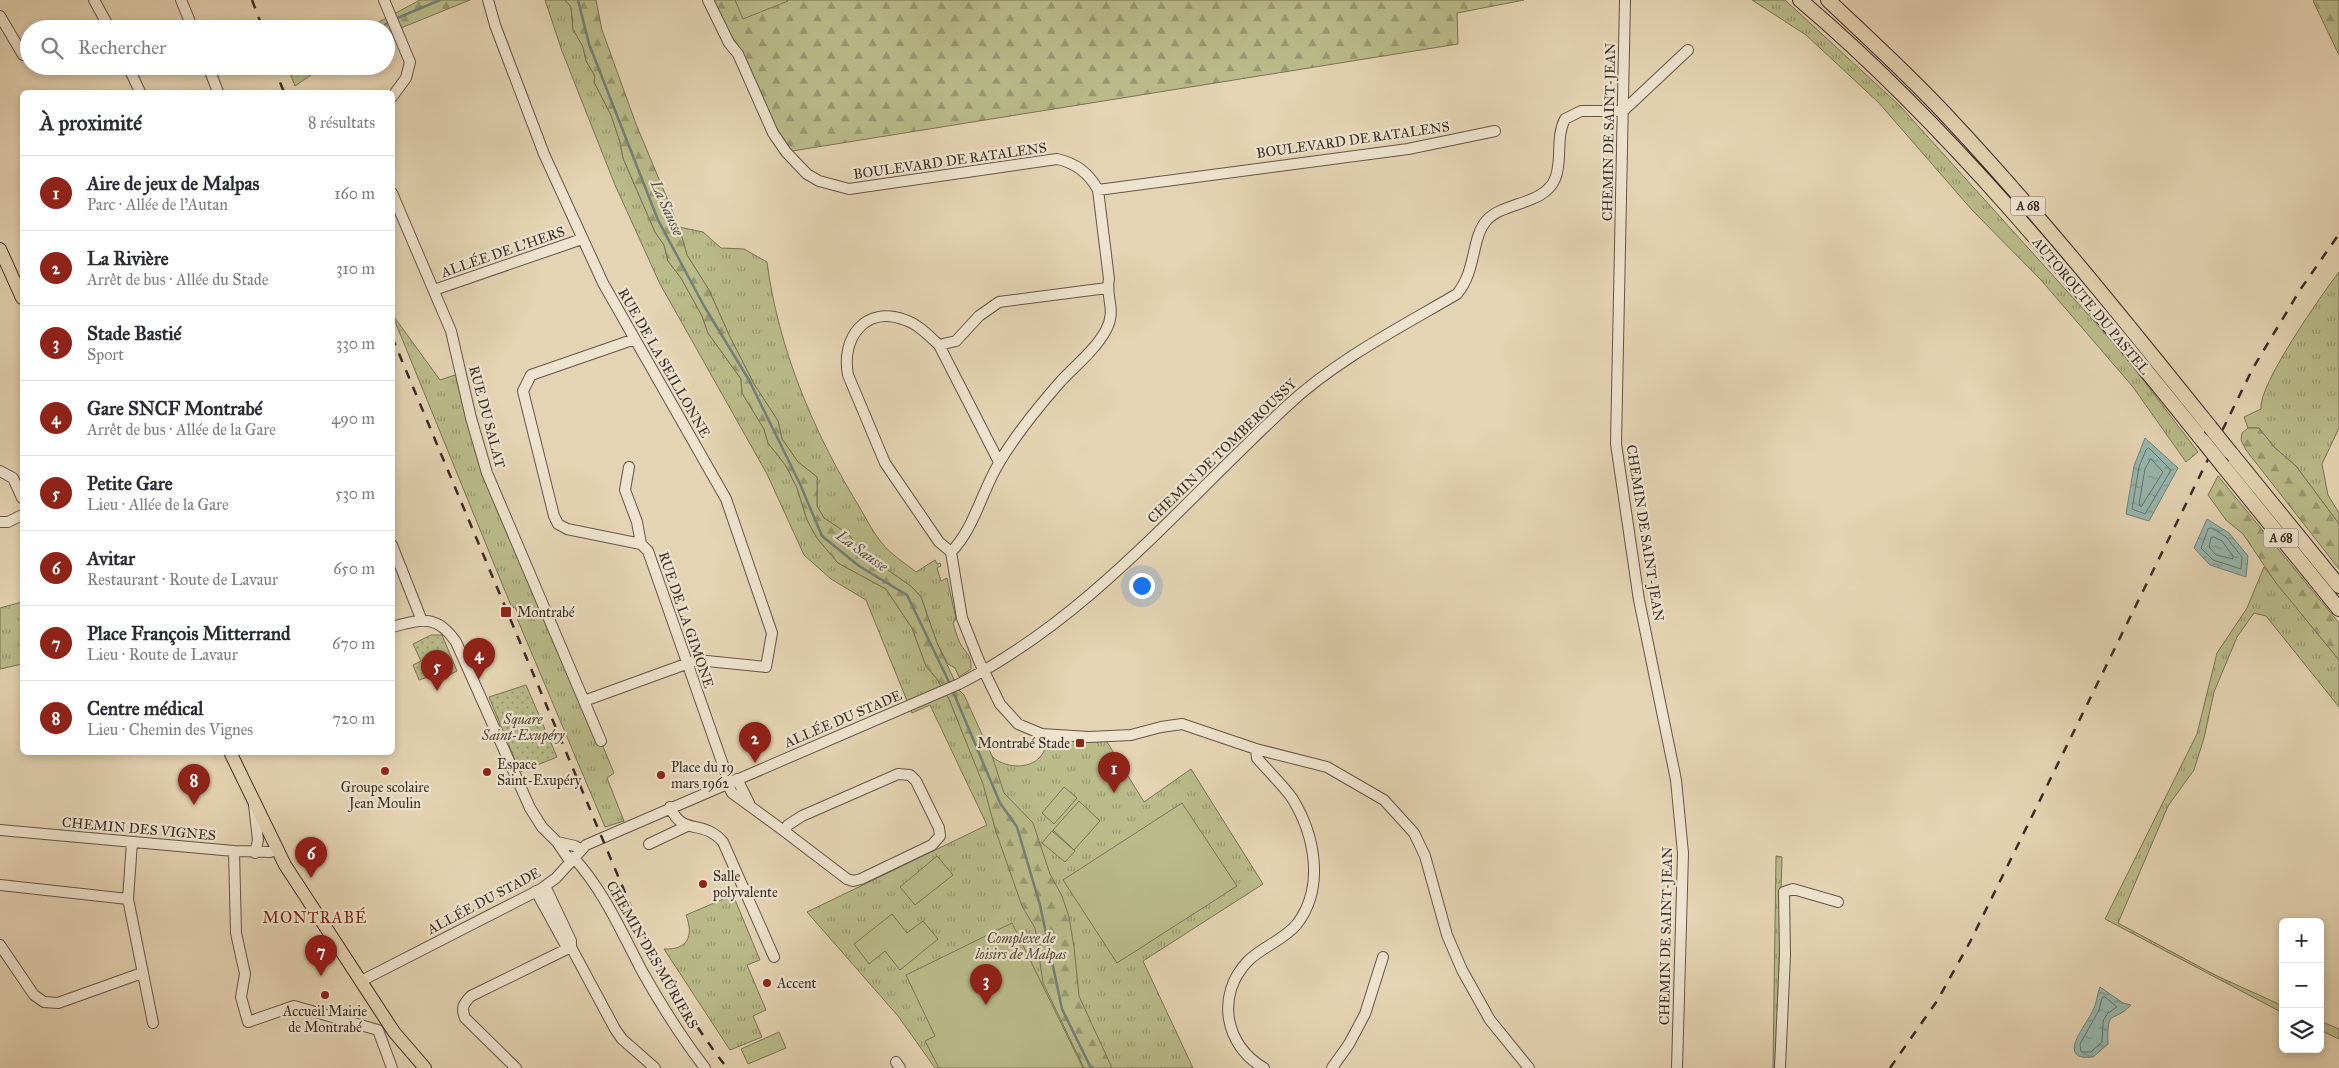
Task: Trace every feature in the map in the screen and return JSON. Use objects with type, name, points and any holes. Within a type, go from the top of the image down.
[{"type":"highway","name":"AUTOROUTE DU PASTEL","points":[[1800,0],[1865,59],[1980,177],[2060,268],[2339,609]]},
{"type":"highway","name":"AUTOROUTE DU PASTEL","points":[[1828,0],[1946,114],[1999,172],[2071,256],[2339,586]]},
{"type":"main road","points":[[0,249],[20,294]]},
{"type":"main road","points":[[231,755],[276,850],[394,1032],[425,1068]]},
{"type":"street","points":[[94,0],[105,20]]},
{"type":"street","points":[[181,0],[189,20]]},
{"type":"street","points":[[384,0],[393,20]]},
{"type":"street","name":"RUE DE LA SEILLONNE","points":[[488,0],[494,25],[544,154],[602,283],[726,499],[772,633],[766,667],[698,660],[687,664]]},
{"type":"street","name":"BOULEVARD DE RATALENS","points":[[708,0],[729,42],[738,54],[773,133],[786,152],[807,174],[819,181],[849,189],[860,189],[1057,159],[1078,166],[1087,174],[1098,190],[1408,149],[1494,131]]},
{"type":"street","name":"CHEMIN DE SAINT-JEAN","points":[[1625,0],[1616,444],[1640,600],[1676,780],[1682,853],[1677,1068]]},
{"type":"street","points":[[0,16],[20,50]]},
{"type":"street","points":[[395,25],[408,55],[410,68],[406,78],[395,92]]},
{"type":"street","points":[[1623,111],[1688,50]]},
{"type":"street","points":[[132,75],[139,90]]},
{"type":"street","points":[[211,75],[217,90]]},
{"type":"street","name":"CHEMIN DE TOMBEROUSSY","points":[[984,671],[1039,636],[1129,561],[1287,406],[1327,373],[1457,294],[1466,284],[1474,260],[1478,238],[1488,219],[1543,193],[1555,180],[1559,136],[1565,119],[1581,111],[1623,111]]},
{"type":"street","points":[[951,552],[962,541],[1000,462],[1044,401],[1106,330],[1112,310],[1111,298],[1107,288],[1109,279],[1098,190]]},
{"type":"street","name":"RUE DU SALAT","points":[[395,201],[451,332],[471,418],[487,473],[601,741]]},
{"type":"street","name":"ALLÉE DE L'HERS","points":[[434,290],[582,239]]},
{"type":"street","points":[[939,345],[956,342],[979,316],[1000,302],[1107,288]]},
{"type":"street","points":[[1000,462],[939,345],[907,320],[897,317],[876,317],[858,328],[847,348],[845,361],[853,390],[885,463],[939,542],[951,552],[954,560],[957,596],[962,618],[984,671],[1000,704],[1009,716],[1023,726],[1042,734],[1079,737],[1120,736],[1182,724],[1256,749],[1327,766],[1384,800],[1414,833],[1425,856],[1445,927],[1462,970],[1490,1020],[1529,1068]]},
{"type":"street","name":"RUE DE LA GIMONE","points":[[635,339],[531,376],[523,391],[554,516],[558,524],[567,529],[641,544],[648,551],[687,664],[731,782],[751,806],[784,831]]},
{"type":"street","points":[[629,467],[625,490],[637,522],[641,544]]},
{"type":"street","points":[[0,471],[13,478],[20,494]]},
{"type":"street","points":[[0,522],[8,522],[20,516]]},
{"type":"street","points":[[395,552],[422,621],[395,627]]},
{"type":"street","name":"CHEMIN DES MÛRIERS","points":[[422,621],[441,624],[456,642],[522,793],[542,827],[574,856],[606,899],[656,995],[705,1068]]},
{"type":"street","points":[[584,701],[687,664]]},
{"type":"street","name":"ALLÉE DU STADE","points":[[362,981],[540,889],[556,878],[574,856],[670,807],[956,685],[984,671]]},
{"type":"street","points":[[1256,749],[1257,758],[1290,796],[1299,812],[1311,844],[1314,876],[1303,914],[1296,926],[1248,961],[1233,982],[1228,1014],[1234,1038],[1252,1061],[1264,1068]]},
{"type":"street","points":[[898,774],[905,774],[910,775],[916,781],[939,828],[940,836],[932,846],[861,880],[853,881],[847,879],[784,831],[788,825],[802,816],[898,774]]},
{"type":"street","points":[[254,804],[258,840],[255,852]]},
{"type":"street","points":[[670,807],[676,820],[687,826],[709,830],[723,842],[774,957]]},
{"type":"street","points":[[649,844],[687,826]]},
{"type":"street","name":"CHEMIN DES VIGNES","points":[[0,830],[132,842],[234,854],[276,850]]},
{"type":"street","points":[[132,842],[128,900],[153,1023]]},
{"type":"street","points":[[557,842],[575,846],[574,856]]},
{"type":"street","points":[[234,854],[236,934],[245,974],[241,997],[248,1022],[294,1006],[378,1030],[392,1068]]},
{"type":"street","points":[[0,884],[128,900]]},
{"type":"street","points":[[540,889],[572,941],[571,947],[622,1039],[656,1068]]},
{"type":"street","points":[[1780,1068],[1785,956],[1784,892],[1793,889],[1838,902]]},
{"type":"street","points":[[0,945],[34,995],[44,1002],[58,1002],[142,973]]},
{"type":"street","points":[[516,1068],[465,1018],[462,1011],[464,1003],[471,996],[571,947]]},
{"type":"street","points":[[1332,1068],[1349,1044],[1365,1014],[1383,957]]},
{"type":"green space","points":[[420,0],[470,0],[395,30],[395,20],[383,20]]},
{"type":"green space","name":"Complexe de loisirs de Malpas","points":[[545,0],[565,0],[571,7],[573,29],[583,47],[586,61],[595,76],[594,82],[611,115],[623,158],[655,232],[664,245],[668,261],[681,278],[702,316],[708,333],[741,379],[742,393],[764,429],[768,443],[786,466],[797,488],[807,520],[817,538],[838,563],[886,589],[912,628],[926,666],[937,679],[949,699],[970,751],[985,742],[991,755],[997,760],[1009,765],[1023,766],[1035,761],[1042,755],[1049,735],[1104,737],[1144,802],[1191,769],[1263,884],[1143,961],[1193,1068],[935,1068],[898,1016],[807,912],[987,825],[930,705],[912,713],[866,600],[831,579],[804,555],[767,474],[660,284],[615,185],[562,51]]},
{"type":"green space","points":[[565,0],[596,0],[602,30],[636,124],[679,227],[687,255],[709,290],[754,384],[778,421],[782,439],[798,462],[817,477],[817,506],[824,518],[848,534],[862,552],[912,587],[921,597],[937,643],[959,690],[964,695],[992,756],[1004,793],[1033,823],[1050,874],[1062,896],[1069,917],[1079,996],[1112,1068],[1084,1068],[1043,983],[1035,928],[1022,906],[996,832],[983,784],[949,699],[937,679],[926,666],[912,628],[886,589],[838,563],[817,538],[807,520],[797,488],[786,466],[768,443],[764,429],[742,393],[741,379],[708,333],[702,316],[681,278],[668,261],[664,245],[655,232],[623,158],[611,115],[594,82],[595,76],[586,61],[583,47],[573,29],[571,7]]},
{"type":"green space","points":[[708,0],[1524,0],[1457,13],[1458,44],[786,152]]},
{"type":"green space","points":[[735,0],[787,0],[788,1],[743,19]]},
{"type":"green space","points":[[1752,0],[1785,0],[1900,106],[2128,360],[2198,452],[2186,462],[2133,387],[2041,280],[1972,210],[1879,103],[1806,35]]},
{"type":"green space","points":[[2313,0],[2339,0],[2339,55],[2315,5]]},
{"type":"green space","points":[[291,75],[311,75],[295,86]]},
{"type":"green space","points":[[679,227],[703,232],[721,248],[744,249],[767,262],[772,294],[789,357],[812,418],[841,475],[875,533],[889,550],[916,572],[935,560],[941,566],[937,568],[941,581],[947,578],[956,619],[953,623],[959,641],[971,664],[971,669],[959,677],[955,668],[948,664],[937,643],[921,597],[912,587],[862,552],[848,534],[824,518],[817,506],[817,477],[798,462],[782,439],[778,421],[754,384],[709,290],[687,255]]},
{"type":"green space","points":[[2339,272],[2339,428],[2322,464],[2328,495],[2339,513],[2339,524],[2296,466],[2274,447],[2259,428],[2248,428],[2244,417],[2261,409],[2263,397],[2280,361],[2319,299]]},
{"type":"green space","points":[[395,318],[440,380],[461,373],[482,457],[614,773],[607,778],[624,821],[605,827],[516,616],[518,614],[515,607],[512,608]]},
{"type":"green space","points":[[2248,428],[2259,428],[2274,447],[2296,466],[2339,524],[2339,569],[2246,450],[2241,440],[2242,433]]},
{"type":"green space","points":[[2218,476],[2339,623],[2339,660],[2276,583],[2243,534],[2226,520],[2208,495]]},
{"type":"green space","points":[[2264,567],[2339,660],[2339,707],[2266,616],[2254,613],[2237,637],[2214,692],[2204,738],[2194,770],[2168,806],[2118,923],[2215,975],[2279,1004],[2279,1011],[2105,919],[2197,734],[2217,653],[2247,608]]},
{"type":"green space","points":[[20,603],[20,664],[0,669],[0,608]]},
{"type":"green space","points":[[431,635],[442,635],[457,671],[444,678],[442,672],[419,680],[413,665],[421,661],[413,644]]},
{"type":"green space","name":"Square Saint-Exupéry","points":[[526,685],[557,757],[520,772],[489,697]]},
{"type":"green space","points":[[1064,787],[1077,798],[1054,824],[1042,813]]},
{"type":"green space","points":[[1079,801],[1100,821],[1074,850],[1053,830]]},
{"type":"green space","points":[[1182,803],[1237,886],[1117,963],[1063,880]]},
{"type":"green space","points":[[1052,831],[1075,851],[1065,862],[1042,843]]},
{"type":"green space","points":[[937,856],[953,875],[915,905],[900,887]]},
{"type":"green space","points":[[1776,856],[1782,857],[1776,1068],[1773,1068]]},
{"type":"green space","points":[[733,895],[760,960],[747,965],[766,1010],[753,1016],[762,1037],[730,1050],[664,949],[679,947],[687,940],[689,929],[686,915]]},
{"type":"green space","points":[[892,914],[907,933],[923,921],[938,939],[900,970],[885,951],[869,964],[854,944]]},
{"type":"green space","points":[[1012,923],[1083,1068],[939,1068],[925,1041],[935,1036],[906,975]]},
{"type":"green space","points":[[2324,1023],[2339,1029],[2339,1039],[2324,1032]]},
{"type":"green space","points":[[779,1032],[786,1048],[748,1064],[741,1049]]},
{"type":"water","points":[[2145,438],[2178,468],[2149,521],[2126,514],[2134,466]]},
{"type":"water","points":[[2207,519],[2229,533],[2248,556],[2246,577],[2210,565],[2194,548]]},
{"type":"water","points":[[2100,987],[2123,1003],[2131,1005],[2110,1020],[2108,1025],[2108,1044],[2093,1057],[2080,1057],[2075,1052],[2075,1043],[2091,1014]]},
{"type":"waterway","points":[[395,19],[440,0]]},
{"type":"waterway","name":"La Sausse","points":[[578,0],[589,44],[658,220],[704,306],[749,380],[800,484],[822,536],[859,566],[907,595],[950,684]]},
{"type":"waterway","name":"La Sausse","points":[[952,689],[1000,803],[1017,827],[1040,905],[1062,1009],[1091,1068]]},
{"type":"railway","points":[[252,0],[260,20]]},
{"type":"railway","points":[[277,75],[283,90]]},
{"type":"railway","points":[[1890,1068],[1937,1001],[1970,942],[2253,368],[2300,290],[2339,234]]},
{"type":"railway","points":[[395,344],[631,907],[674,990],[699,1030],[727,1068]]},
{"type":"place","name":"Montrabé","points":[[506,612]]},
{"type":"place","name":"Gare SNCF Montrabé","points":[[479,679]]},
{"type":"place","name":"Petite Gare","points":[[437,691]]},
{"type":"place","name":"Montrabé Stade","points":[[1080,743]]},
{"type":"place","name":"La Rivière","points":[[755,763]]},
{"type":"place","name":"Groupe scolaire Jean Moulin","points":[[385,771]]},
{"type":"place","name":"Espace Saint-Exupéry","points":[[487,772]]},
{"type":"place","name":"Place du 19 mars 1962","points":[[661,775]]},
{"type":"place","name":"Aire de jeux de Malpas","points":[[1114,793]]},
{"type":"place","name":"Centre médical","points":[[194,805]]},
{"type":"place","name":"Avitar","points":[[311,878]]},
{"type":"place","name":"Salle polyvalente","points":[[703,884]]},
{"type":"place","name":"Place François Mitterrand","points":[[321,976]]},
{"type":"place","name":"Accent","points":[[767,983]]},
{"type":"place","name":"Accueil Mairie de Montrabé","points":[[325,995]]},
{"type":"place","name":"Stade Bastié","points":[[986,1005]]},
{"type":"district","name":"MONTRABÉ","points":[[315,917]]}]
